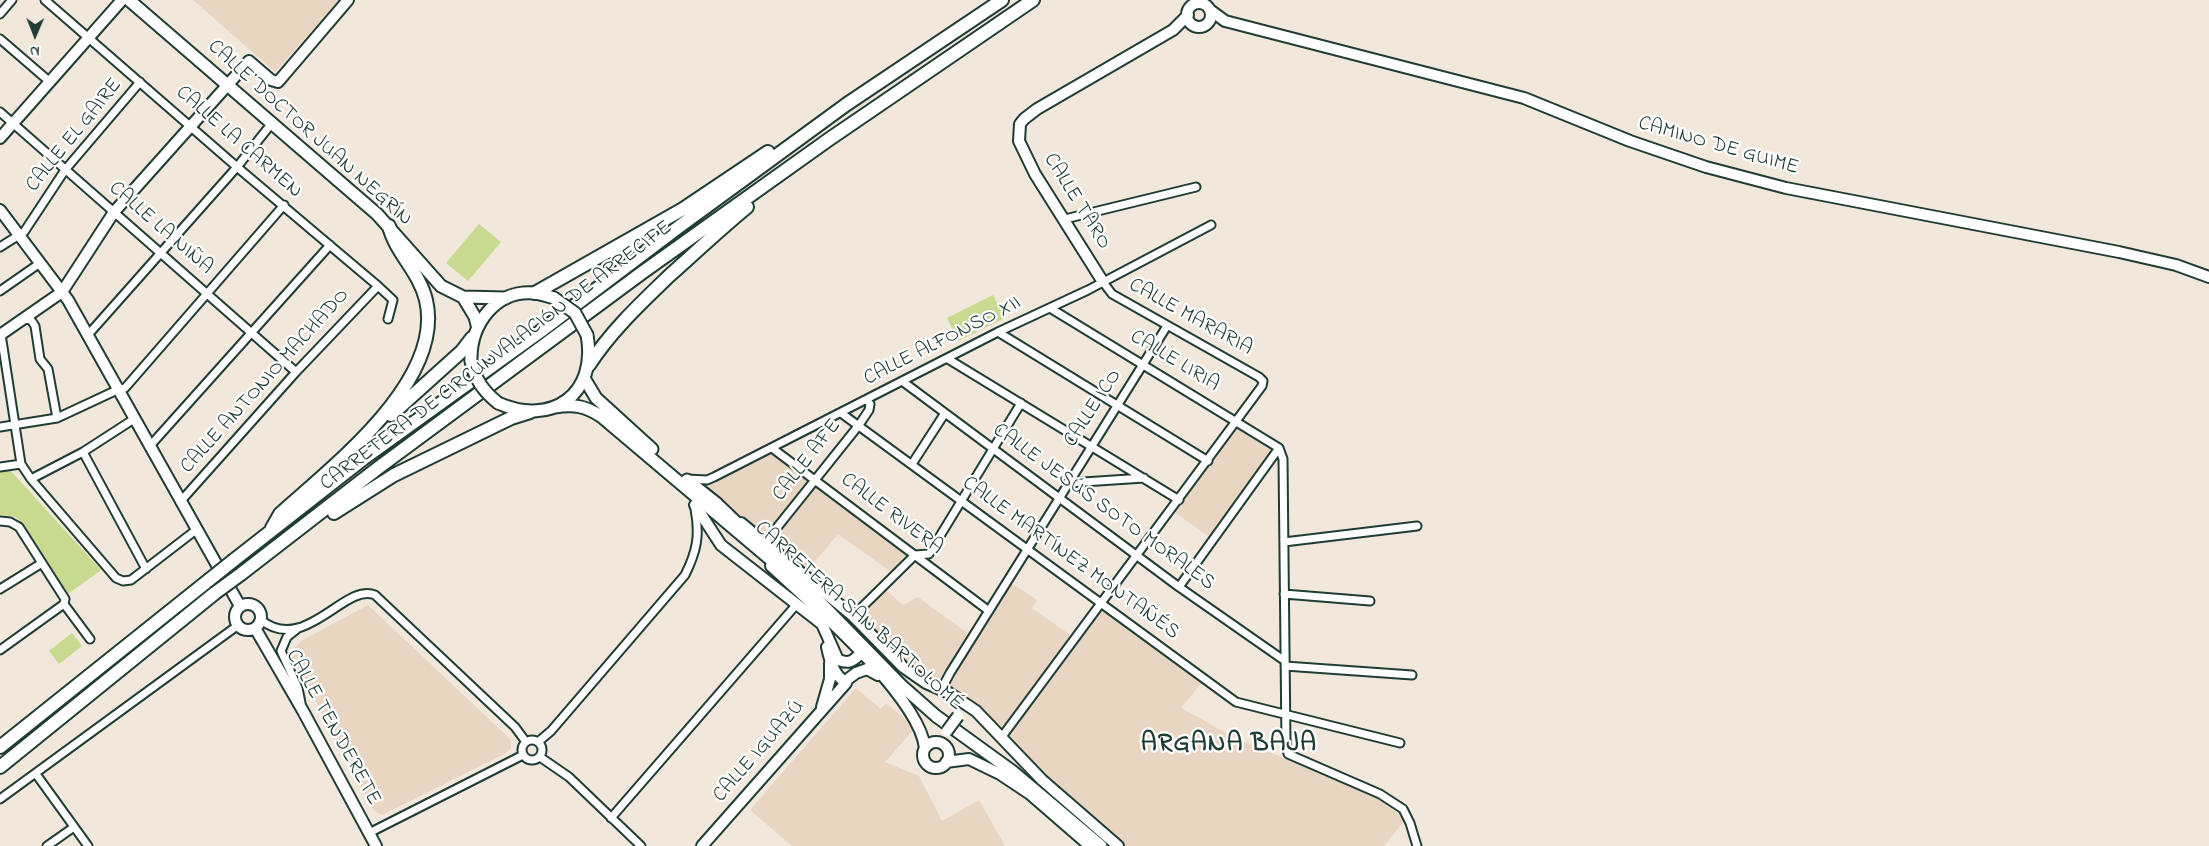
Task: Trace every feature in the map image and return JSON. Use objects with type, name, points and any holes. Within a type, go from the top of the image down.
[{"type":"highway","name":"CARRETERA DE CIRCUNVALACIÓN DE ARRECIFE","points":[[0,747],[363,459],[541,331],[688,220],[847,104],[1002,0]]},
{"type":"highway","name":"CARRETERA DE CIRCUNVALACIÓN DE ARRECIFE","points":[[0,767],[215,593],[258,562],[378,468],[618,290],[828,140],[1033,0]]},
{"type":"highway","points":[[535,293],[683,209],[808,125],[847,104]]},
{"type":"highway","points":[[589,364],[602,345],[630,313],[716,233],[828,140]]},
{"type":"highway","points":[[270,533],[280,514],[362,438],[408,382],[421,357],[427,332],[428,317],[422,286],[411,265],[391,236],[389,226]]},
{"type":"highway","points":[[362,438],[378,427],[442,369],[462,350],[475,331]]},
{"type":"highway","points":[[258,562],[303,535],[353,499],[394,475],[511,418],[530,412]]},
{"type":"main road","name":"CALLE DOCTOR JUAN NEGRÍN","points":[[136,2],[226,85],[389,226],[441,286],[463,297],[506,298]]},
{"type":"main road","points":[[463,297],[474,316],[475,331],[471,361],[483,389],[498,403],[514,410],[530,412],[555,407],[567,400],[577,390],[584,378],[589,364],[590,349],[587,335],[575,313],[554,298],[535,293],[506,298],[489,310],[475,331]]},
{"type":"main road","name":"CARRETERA SAN BARTOLOMÉ","points":[[584,378],[596,398],[684,480],[731,528],[743,536],[815,598],[901,685],[936,716],[1012,771],[1101,846]]},
{"type":"main road","name":"CARRETERA SAN BARTOLOMÉ","points":[[555,407],[571,405],[591,410],[650,457],[716,504],[808,587],[904,681],[938,711],[1015,767],[1107,846]]},
{"type":"main road","points":[[684,480],[695,505]]},
{"type":"street","points":[[0,14],[12,0]]},
{"type":"street","name":"CALLE LA CARMEN","points":[[45,0],[236,167],[378,286],[393,300],[388,319]]},
{"type":"street","points":[[0,138],[122,0]]},
{"type":"street","points":[[196,530],[132,580],[123,581],[116,578],[30,479],[21,464],[1,335],[62,292],[114,212],[250,60],[271,80],[278,82],[348,0]]},
{"type":"street","points":[[1173,30],[1188,14],[1194,2],[1207,6],[1211,16],[1202,26],[1189,21],[1188,14],[1182,0]]},
{"type":"street","name":"CAMINO DE GUIME","points":[[1210,10],[1225,21],[1524,98],[1639,144],[1706,167],[1786,188],[2119,252],[2176,265],[2209,277]]},
{"type":"street","name":"CAMINO DE GUIME","points":[[1173,30],[1225,21]]},
{"type":"street","name":"CALLE TARO","points":[[1103,282],[1035,174],[1019,141],[1020,124],[1037,108],[1173,30]]},
{"type":"street","points":[[0,39],[50,82]]},
{"type":"street","name":"CALLE EL GAIRE","points":[[0,246],[24,232],[65,170],[140,82]]},
{"type":"street","name":"CALLE LA NIÑA","points":[[0,112],[296,372]]},
{"type":"street","points":[[87,336],[272,124]]},
{"type":"street","points":[[1064,218],[1196,187]]},
{"type":"street","points":[[0,427],[57,418],[125,388],[206,293],[284,206]]},
{"type":"street","points":[[0,210],[62,292],[240,606]]},
{"type":"street","name":"CALLE ALFONSO XII","points":[[684,480],[707,480],[714,478],[998,332],[1103,282],[1211,225]]},
{"type":"street","points":[[149,447],[330,245]]},
{"type":"street","points":[[0,291],[40,263]]},
{"type":"street","name":"CALLE MARARIA","points":[[1103,282],[1112,294],[1263,381],[1262,386],[1236,420]]},
{"type":"street","name":"CALLE ANTONIO MACHADO","points":[[180,502],[296,372],[378,286]]},
{"type":"street","name":"CALLE LIRIA","points":[[1050,308],[1279,448]]},
{"type":"street","points":[[23,319],[31,320],[35,326],[40,359],[48,369],[57,418]]},
{"type":"street","name":"CALLE ICO","points":[[942,690],[1068,483],[1167,326]]},
{"type":"street","points":[[998,332],[1208,461]]},
{"type":"street","points":[[948,359],[1092,445],[1179,500]]},
{"type":"street","name":"CALLE JESÚS SOTO MORALES","points":[[902,381],[1179,587],[1285,663]]},
{"type":"street","name":"CALLE AFE","points":[[764,541],[815,481],[869,410],[870,404],[867,400]]},
{"type":"street","points":[[853,616],[915,555],[929,554],[1021,404]]},
{"type":"street","points":[[912,464],[945,412]]},
{"type":"street","name":"CALLE MARTÍNEZ MONTAÑÉS","points":[[842,413],[1236,702],[1400,743]]},
{"type":"street","points":[[30,479],[82,452],[134,419]]},
{"type":"street","points":[[1118,846],[1042,780],[1001,738],[1208,461],[1236,420]]},
{"type":"street","name":"CALLE RIVERA","points":[[772,448],[989,611]]},
{"type":"street","points":[[1279,448],[1283,459],[1286,744],[1288,754],[1380,794],[1403,809],[1410,823],[1417,846]]},
{"type":"street","points":[[1179,587],[1279,448]]},
{"type":"street","points":[[82,452],[146,569]]},
{"type":"street","points":[[0,467],[21,464]]},
{"type":"street","points":[[1068,483],[1144,478]]},
{"type":"street","name":"CARRETERA SAN BARTOLOMÉ","points":[[716,504],[764,541],[853,616],[903,667],[976,711],[1001,738]]},
{"type":"street","points":[[695,505],[721,544],[822,624],[834,661],[847,681]]},
{"type":"street","points":[[538,742],[551,731],[685,575],[698,547],[699,535],[695,505]]},
{"type":"street","points":[[0,521],[10,522],[19,527],[65,599],[64,604],[90,639]]},
{"type":"street","points":[[1284,542],[1417,526]]},
{"type":"street","name":"CARRETERA SAN BARTOLOMÉ","points":[[731,528],[882,676],[920,727],[924,735],[925,748]]},
{"type":"street","points":[[0,589],[42,563]]},
{"type":"street","points":[[303,711],[298,688],[281,651],[287,637],[298,628],[362,594],[375,595],[515,727],[526,742]]},
{"type":"street","points":[[1284,594],[1370,601]]},
{"type":"street","points":[[248,603],[255,606],[260,612],[258,624],[249,631],[242,630],[237,626],[234,619],[235,611],[240,606],[248,603]]},
{"type":"street","points":[[0,650],[64,604]]},
{"type":"street","points":[[611,818],[799,607]]},
{"type":"street","points":[[258,624],[278,630],[298,628]]},
{"type":"street","name":"CALLE TENDERETE","points":[[258,624],[376,846]]},
{"type":"street","points":[[0,799],[237,626]]},
{"type":"street","points":[[834,661],[853,661],[857,652]]},
{"type":"street","points":[[847,681],[857,663],[857,652]]},
{"type":"street","points":[[821,710],[834,661]]},
{"type":"street","points":[[1285,663],[1412,675]]},
{"type":"street","points":[[847,681],[856,673],[867,669],[882,676]]},
{"type":"street","name":"CALLE IGUAZÚ","points":[[702,846],[847,681]]},
{"type":"street","points":[[940,743],[965,704]]},
{"type":"street","points":[[534,740],[538,742],[542,749],[540,757],[533,761],[523,756],[522,748],[526,742],[534,740]]},
{"type":"street","points":[[946,762],[949,755],[946,748],[940,743],[932,743],[925,748],[923,754],[928,765],[936,768],[946,762],[969,759],[1000,774],[1030,794],[1090,846]]},
{"type":"street","points":[[369,833],[523,756]]},
{"type":"street","points":[[540,757],[569,777],[641,846]]},
{"type":"street","points":[[36,774],[88,846]]},
{"type":"street","points":[[47,846],[74,828]]},
{"type":"shaded area","points":[[193,0],[339,0],[275,72]]},
{"type":"shaded area","points":[[1237,423],[1277,448],[1212,539],[1173,511]]},
{"type":"shaded area","points":[[773,451],[912,555],[891,572],[838,534],[806,572],[700,488],[712,480]]},
{"type":"shaded area","points":[[1010,582],[1037,600],[1032,608],[1077,640],[1101,607],[1203,681],[1181,708],[1236,738],[1381,799],[1405,820],[1384,846],[1123,846],[960,697],[907,666],[856,616],[884,588],[903,605],[918,597],[974,638]]},
{"type":"shaded area","points":[[368,605],[509,738],[511,743],[511,748],[506,753],[382,815],[374,811],[293,656],[294,649],[301,641]]},
{"type":"shaded area","points":[[856,688],[881,709],[886,703],[915,728],[885,762],[919,776],[942,821],[979,800],[1005,846],[792,846],[750,810]]},
{"type":"green space","points":[[479,224],[501,242],[468,281],[446,263]]},
{"type":"green space","points":[[993,295],[1005,318],[958,341],[947,318]]},
{"type":"green space","points":[[10,470],[101,570],[68,594],[33,539],[16,517],[0,515],[0,471]]},
{"type":"green space","points":[[72,633],[82,646],[59,664],[49,651]]},
{"type":"district","name":"ARGANA BAJA","points":[[1229,746]]}]
